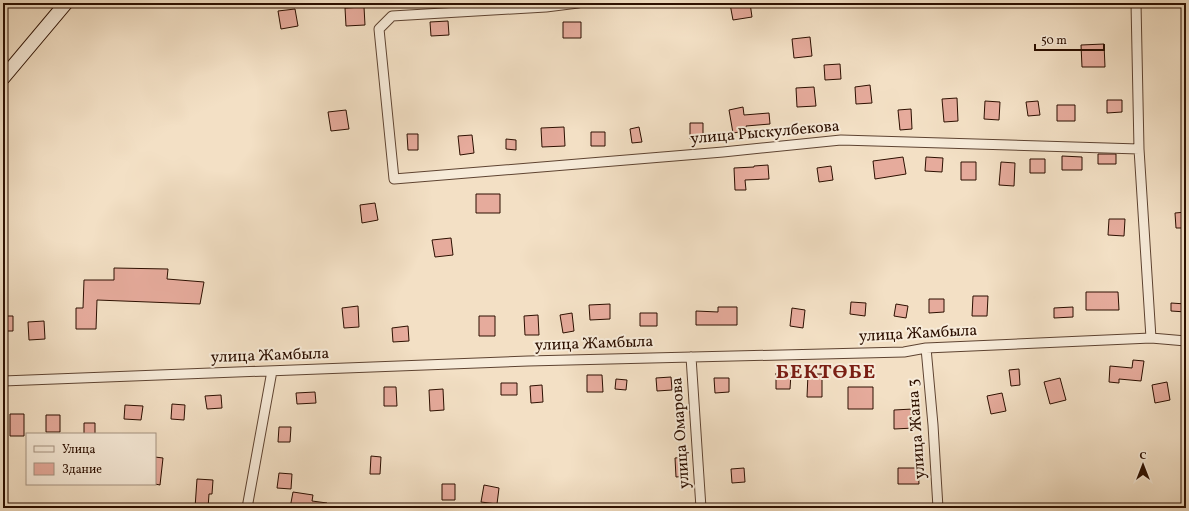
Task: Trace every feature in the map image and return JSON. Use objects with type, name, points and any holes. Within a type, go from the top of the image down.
[{"type":"main road","points":[[3,78],[66,3]]},
{"type":"street","name":"улица Рыскулбекова","points":[[578,3],[546,7],[392,16],[379,29],[394,179],[723,152],[841,140],[1139,149]]},
{"type":"street","points":[[1136,3],[1139,149],[1151,338]]},
{"type":"street","name":"улица Жамбыла","points":[[3,381],[528,361],[904,352],[926,348],[1151,338],[1186,341]]},
{"type":"street","name":"улица Жана 3","points":[[926,348],[933,425],[938,508]]},
{"type":"street","name":"улица Омарова","points":[[691,357],[701,508]]},
{"type":"street","points":[[247,508],[272,371]]},
{"type":"building","points":[[750,3],[752,17],[733,20],[730,4]]},
{"type":"building","points":[[364,7],[365,25],[346,26],[345,8]]},
{"type":"building","points":[[295,9],[298,26],[281,29],[278,11]]},
{"type":"building","points":[[448,21],[449,35],[431,36],[430,22]]},
{"type":"building","points":[[563,22],[581,22],[581,38],[563,38]]},
{"type":"building","points":[[810,37],[812,56],[794,58],[792,39]]},
{"type":"building","points":[[1104,44],[1105,67],[1082,67],[1081,45]]},
{"type":"building","points":[[840,64],[841,79],[825,80],[824,65]]},
{"type":"building","points":[[870,85],[872,103],[856,104],[855,87]]},
{"type":"building","points":[[814,87],[816,106],[797,107],[796,88]]},
{"type":"building","points":[[957,98],[958,121],[944,122],[942,99]]},
{"type":"building","points":[[1107,100],[1122,100],[1122,112],[1107,113]]},
{"type":"building","points":[[985,101],[1000,102],[999,120],[984,119]]},
{"type":"building","points":[[1038,101],[1040,115],[1028,116],[1026,102]]},
{"type":"building","points":[[1057,105],[1075,105],[1075,121],[1057,121]]},
{"type":"building","points":[[743,107],[744,115],[769,113],[770,124],[746,126],[746,131],[733,133],[729,110]]},
{"type":"building","points":[[911,109],[912,129],[900,130],[898,110]]},
{"type":"building","points":[[346,110],[349,129],[331,131],[328,112]]},
{"type":"building","points":[[690,123],[703,123],[703,139],[690,139]]},
{"type":"building","points":[[564,127],[565,146],[542,147],[541,128]]},
{"type":"building","points":[[639,127],[642,142],[632,143],[630,129]]},
{"type":"building","points":[[591,132],[605,132],[605,146],[591,146]]},
{"type":"building","points":[[407,134],[418,134],[418,150],[408,150]]},
{"type":"building","points":[[472,135],[474,153],[460,155],[458,136]]},
{"type":"building","points":[[506,139],[516,140],[516,150],[506,149]]},
{"type":"building","points":[[1098,154],[1116,154],[1116,164],[1098,164]]},
{"type":"building","points":[[1062,156],[1082,157],[1082,170],[1062,170]]},
{"type":"building","points":[[903,157],[906,174],[875,179],[873,161]]},
{"type":"building","points":[[926,157],[943,158],[942,172],[925,171]]},
{"type":"building","points":[[1030,159],[1045,159],[1045,173],[1030,173]]},
{"type":"building","points":[[961,162],[976,162],[976,180],[961,180]]},
{"type":"building","points":[[1001,162],[1015,163],[1014,186],[999,185]]},
{"type":"building","points":[[768,165],[769,179],[745,180],[746,190],[735,190],[734,168]]},
{"type":"building","points":[[831,166],[833,180],[819,182],[817,168]]},
{"type":"building","points":[[476,194],[500,194],[500,213],[476,213]]},
{"type":"building","points":[[375,203],[378,220],[362,223],[360,205]]},
{"type":"building","points":[[1186,212],[1186,228],[1176,228],[1175,213]]},
{"type":"building","points":[[1109,219],[1125,219],[1124,236],[1108,235]]},
{"type":"building","points":[[451,238],[453,255],[435,257],[432,240]]},
{"type":"building","points":[[114,268],[168,269],[167,279],[204,282],[200,304],[97,300],[96,329],[76,329],[76,308],[83,308],[84,280],[114,280]]},
{"type":"building","points":[[1086,292],[1118,292],[1119,310],[1086,310]]},
{"type":"building","points":[[973,296],[988,296],[987,316],[972,316]]},
{"type":"building","points":[[929,299],[944,299],[944,312],[929,313]]},
{"type":"building","points":[[851,302],[866,303],[865,316],[850,314]]},
{"type":"building","points":[[1171,303],[1186,304],[1186,312],[1171,311]]},
{"type":"building","points":[[610,304],[610,319],[590,320],[589,305]]},
{"type":"building","points":[[896,304],[908,306],[906,318],[894,316]]},
{"type":"building","points":[[358,306],[359,327],[344,328],[342,308]]},
{"type":"building","points":[[718,307],[737,307],[737,325],[696,325],[696,311],[718,312]]},
{"type":"building","points":[[1073,307],[1073,317],[1054,318],[1054,308]]},
{"type":"building","points":[[792,308],[805,310],[803,328],[790,326]]},
{"type":"building","points":[[572,313],[574,331],[563,333],[560,315]]},
{"type":"building","points":[[640,313],[657,313],[657,326],[640,326]]},
{"type":"building","points":[[538,315],[539,335],[525,335],[524,316]]},
{"type":"building","points":[[3,316],[13,316],[13,331],[3,331]]},
{"type":"building","points":[[479,316],[495,316],[495,336],[479,336]]},
{"type":"building","points":[[44,321],[45,339],[29,340],[28,322]]},
{"type":"building","points":[[408,326],[409,341],[393,342],[392,328]]},
{"type":"building","points":[[1133,360],[1144,361],[1141,381],[1119,379],[1119,383],[1109,382],[1110,366],[1132,368]]},
{"type":"building","points":[[1019,369],[1020,385],[1011,386],[1009,370]]},
{"type":"building","points":[[776,373],[791,373],[790,389],[776,389]]},
{"type":"building","points":[[808,374],[822,374],[822,397],[807,397]]},
{"type":"building","points":[[587,375],[602,375],[603,392],[587,392]]},
{"type":"building","points":[[671,377],[672,390],[657,391],[656,378]]},
{"type":"building","points":[[714,378],[729,378],[729,392],[715,393]]},
{"type":"building","points":[[1060,378],[1066,400],[1050,404],[1044,382]]},
{"type":"building","points":[[616,379],[627,380],[626,390],[615,389]]},
{"type":"building","points":[[1167,382],[1170,400],[1155,403],[1152,385]]},
{"type":"building","points":[[501,383],[517,383],[517,395],[501,395]]},
{"type":"building","points":[[542,385],[543,402],[531,403],[530,386]]},
{"type":"building","points":[[384,387],[396,387],[397,406],[384,406]]},
{"type":"building","points":[[848,387],[873,387],[873,409],[848,409]]},
{"type":"building","points":[[443,389],[444,410],[430,411],[429,390]]},
{"type":"building","points":[[315,392],[316,403],[297,404],[296,393]]},
{"type":"building","points":[[1002,393],[1006,411],[991,414],[987,396]]},
{"type":"building","points":[[221,395],[222,408],[207,409],[205,396]]},
{"type":"building","points":[[172,404],[185,405],[184,420],[171,419]]},
{"type":"building","points":[[125,405],[143,406],[141,420],[124,419]]},
{"type":"building","points":[[913,409],[914,428],[894,429],[894,410]]},
{"type":"building","points":[[10,414],[24,414],[24,436],[10,436]]},
{"type":"building","points":[[46,415],[60,415],[60,432],[46,432]]},
{"type":"building","points":[[84,423],[95,423],[95,433],[84,433]]},
{"type":"building","points":[[279,427],[291,427],[290,442],[278,442]]},
{"type":"building","points":[[371,456],[381,457],[380,474],[370,474]]},
{"type":"building","points":[[156,457],[163,458],[160,485],[156,484]]},
{"type":"building","points":[[687,457],[689,476],[676,477],[675,458]]},
{"type":"building","points":[[744,468],[745,482],[732,483],[731,469]]},
{"type":"building","points":[[898,468],[918,468],[919,484],[898,484]]},
{"type":"building","points":[[279,473],[292,474],[291,489],[277,488]]},
{"type":"building","points":[[197,479],[213,480],[212,494],[209,494],[208,508],[195,508]]},
{"type":"building","points":[[442,484],[455,484],[455,500],[442,500]]},
{"type":"building","points":[[484,485],[499,488],[497,504],[481,502]]},
{"type":"building","points":[[293,492],[313,495],[312,501],[327,503],[326,508],[290,508]]},
{"type":"district","name":"БЕКТӨБЕ","points":[[826,373]]}]
